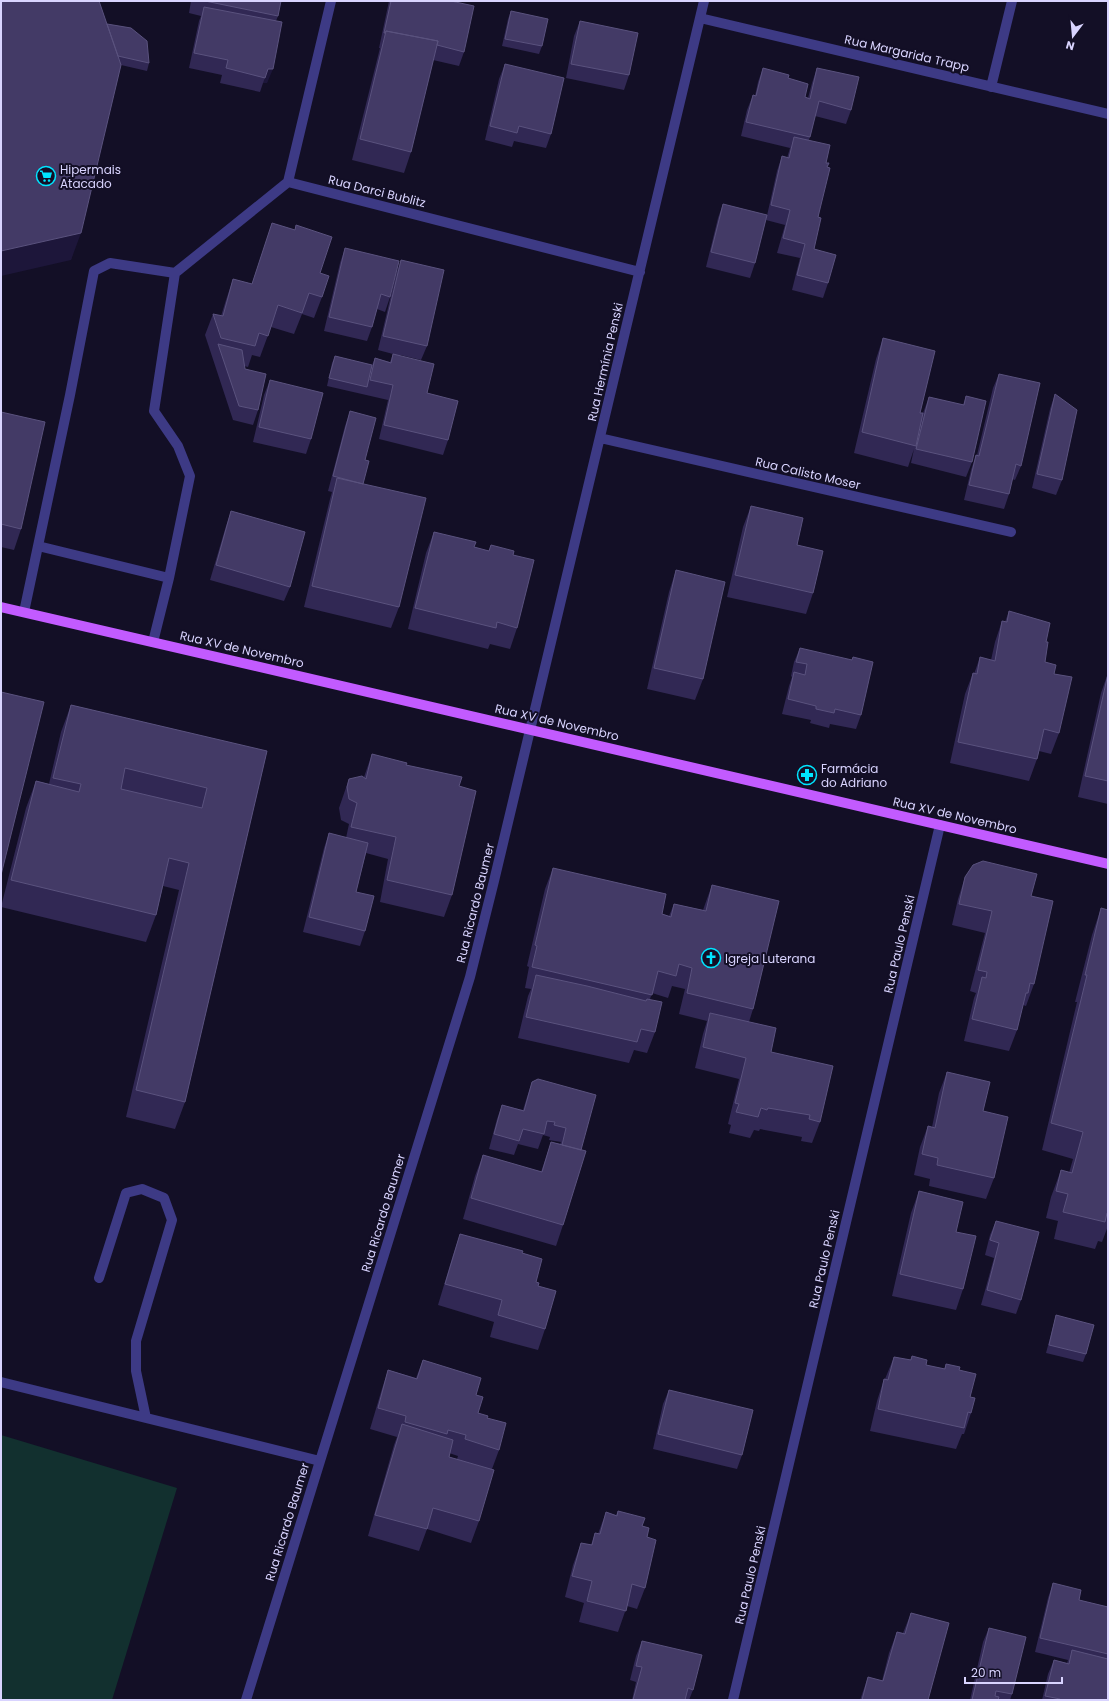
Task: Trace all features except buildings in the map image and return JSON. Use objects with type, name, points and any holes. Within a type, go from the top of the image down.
[{"type":"main road","name":"Rua XV de Novembro","points":[[1,607],[1108,864]]},
{"type":"street","points":[[153,642],[169,578],[190,476],[178,446],[154,411],[175,273],[288,182],[331,1]]},
{"type":"street","name":"Rua Hermínia Penski","points":[[530,729],[704,1]]},
{"type":"street","points":[[991,87],[1012,1]]},
{"type":"street","name":"Rua Margarida Trapp","points":[[700,18],[1108,114]]},
{"type":"street","name":"Rua Darci Bublitz","points":[[288,182],[640,272]]},
{"type":"street","points":[[24,612],[70,395],[94,271],[110,263],[175,273]]},
{"type":"street","name":"Rua Calisto Moser","points":[[600,438],[1011,532]]},
{"type":"street","points":[[38,546],[169,578]]},
{"type":"street","name":"Rua Ricardo Baumer","points":[[246,1700],[470,977],[530,729]]},
{"type":"street","name":"Rua Paulo Penski","points":[[733,1700],[940,825]]},
{"type":"street","points":[[99,1278],[126,1192],[142,1189],[164,1198],[172,1220],[136,1341],[136,1372],[146,1418]]},
{"type":"street","points":[[1,1382],[320,1461]]},
{"type":"green space","points":[[1,1435],[177,1488],[112,1700],[1,1700]]},
{"type":"place","name":"Hipermais Atacado","points":[[46,176]]},
{"type":"place","name":"Farmácia do Adriano","points":[[807,775]]},
{"type":"place","name":"Igreja Luterana","points":[[711,958]]}]
